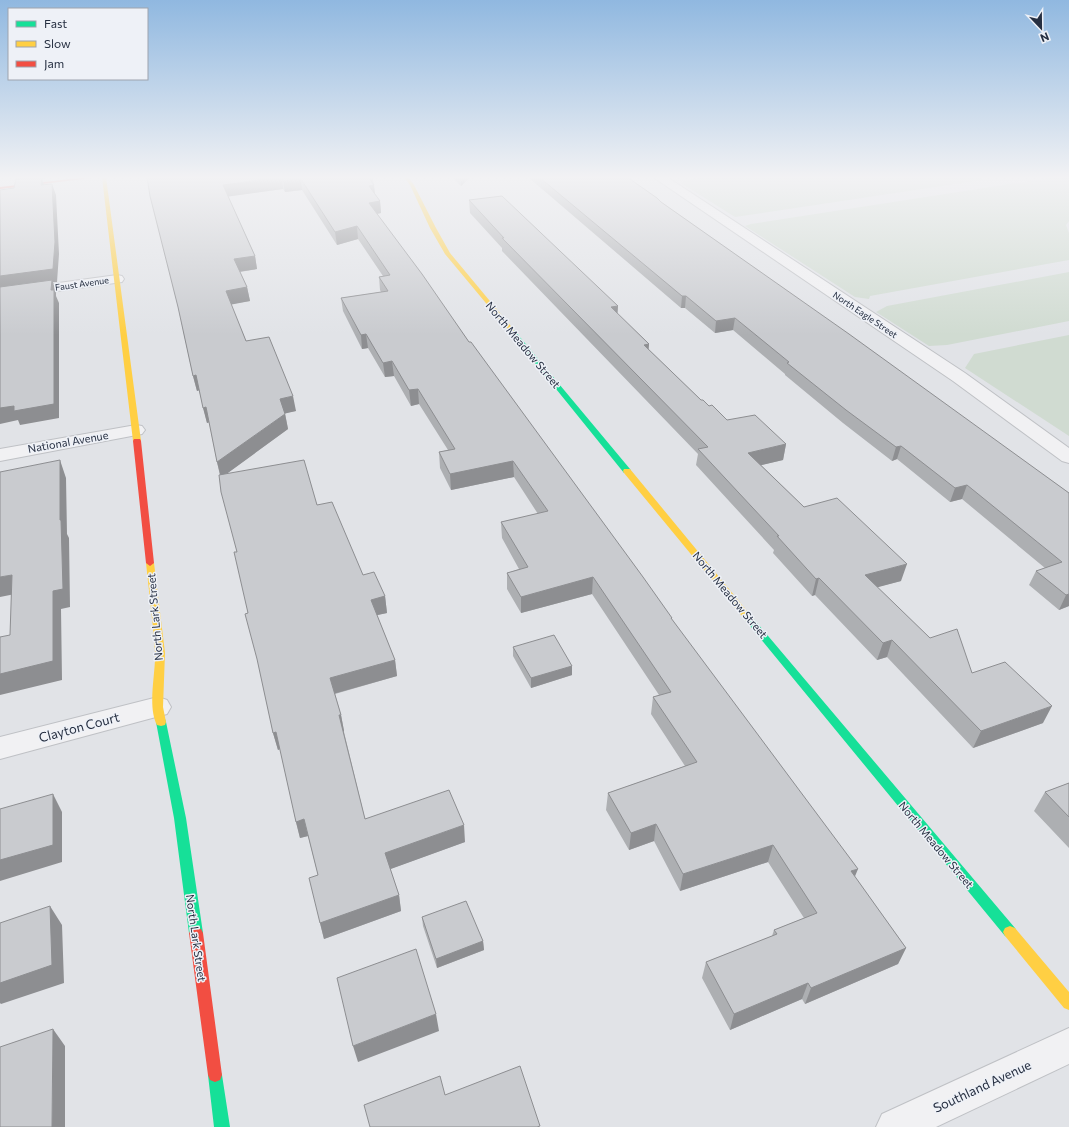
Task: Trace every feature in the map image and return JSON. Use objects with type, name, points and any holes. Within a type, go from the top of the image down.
[{"type":"street","name":"North Lark Street","points":[[111,230],[136,430],[160,653],[158,707],[180,818],[222,1127]]},
{"type":"street","name":"North Meadow Street","points":[[434,230],[448,254],[878,775],[1069,1003]]},
{"type":"street","name":"North Eagle Street","points":[[738,230],[953,373],[1069,456]]},
{"type":"street","name":"Faust Avenue","points":[[0,295],[117,279]]},
{"type":"street","name":"National Avenue","points":[[0,454],[136,430]]},
{"type":"street","name":"Clayton Court","points":[[0,748],[158,707]]},
{"type":"street","name":"Southland Avenue","points":[[895,1127],[1069,1046]]},
{"type":"shaded area","points":[[751,230],[1068,230],[1069,233],[1069,260],[870,296],[869,299],[855,297]]},
{"type":"shaded area","points":[[1069,272],[1069,321],[947,345],[929,346],[876,312],[887,306]]},
{"type":"shaded area","points":[[1069,335],[1069,436],[965,368],[974,354]]},
{"type":"building","points":[[0,230],[54,230],[53,269],[0,276]]},
{"type":"building","points":[[158,230],[243,230],[255,256],[234,259],[247,287],[226,291],[246,341],[269,337],[293,396],[280,399],[285,414],[217,462],[206,407],[203,408],[196,375],[193,376],[178,307]]},
{"type":"building","points":[[333,230],[344,230],[335,232]]},
{"type":"building","points":[[359,230],[389,230],[422,274],[469,342],[471,342],[643,577],[671,618],[858,869],[851,871],[906,948],[811,988],[808,983],[734,1014],[706,962],[777,934],[774,930],[817,913],[773,845],[683,874],[656,824],[631,833],[608,793],[697,762],[653,697],[671,692],[593,577],[521,597],[507,573],[528,567],[501,522],[548,511],[513,461],[450,474],[439,452],[455,449],[418,389],[409,390],[392,361],[383,363],[366,334],[361,335],[341,298],[388,291],[379,277],[390,275]]},
{"type":"building","points":[[496,230],[537,230],[618,306],[611,307],[649,344],[644,345],[701,400],[709,406],[712,405],[727,420],[755,415],[786,444],[748,453],[804,507],[837,498],[907,564],[865,575],[930,638],[957,629],[972,673],[1005,662],[1052,706],[981,731],[892,640],[883,643],[819,578],[816,579],[777,536],[779,536],[698,449],[708,447],[502,238],[504,238]]},
{"type":"building","points":[[602,230],[700,230],[849,334],[1069,493],[1069,594],[1066,595],[1036,571],[1062,562],[967,485],[955,488],[901,446],[896,447],[846,410],[787,363],[789,362],[735,318],[716,321],[686,296],[682,296]]},
{"type":"building","points":[[52,280],[51,290],[54,290],[54,404],[14,411],[14,406],[0,408],[0,287]]},
{"type":"building","points":[[60,460],[60,520],[63,589],[53,591],[53,661],[0,674],[0,637],[10,635],[12,575],[0,577],[0,472]]},
{"type":"building","points":[[304,460],[317,505],[332,502],[363,575],[374,572],[385,596],[371,600],[395,660],[330,678],[341,715],[339,715],[365,819],[449,790],[464,825],[385,853],[399,895],[320,923],[309,878],[318,875],[304,819],[296,822],[276,732],[273,733],[257,659],[245,614],[248,613],[234,552],[237,552],[221,492],[219,475]]},
{"type":"building","points":[[554,635],[572,666],[531,678],[513,647]]},
{"type":"building","points":[[1069,783],[1069,817],[1045,792]]},
{"type":"building","points":[[53,794],[53,845],[0,860],[0,809]]},
{"type":"building","points":[[466,901],[483,941],[436,959],[422,917]]},
{"type":"building","points":[[50,906],[52,965],[0,983],[0,923]]},
{"type":"building","points":[[416,949],[436,1014],[353,1046],[337,978]]},
{"type":"building","points":[[53,1029],[52,1127],[0,1127],[0,1047]]},
{"type":"building","points":[[520,1066],[540,1126],[370,1127],[364,1105],[440,1076],[445,1095]]},
{"type":"traffic: fast","points":[[512,331],[627,471]]},
{"type":"traffic: fast","points":[[749,619],[1010,932]]},
{"type":"traffic: fast","points":[[161,722],[180,818],[196,933]]},
{"type":"traffic: fast","points":[[215,1075],[222,1127]]},
{"type":"traffic: slow","points":[[111,230],[137,441]]},
{"type":"traffic: slow","points":[[434,230],[448,254],[512,331]]},
{"type":"traffic: slow","points":[[627,471],[749,619]]},
{"type":"traffic: slow","points":[[150,563],[160,653],[158,707],[161,722]]},
{"type":"traffic: slow","points":[[1010,932],[1069,1003]]},
{"type":"traffic: jam","points":[[137,441],[150,563]]},
{"type":"traffic: jam","points":[[196,933],[215,1075]]}]
